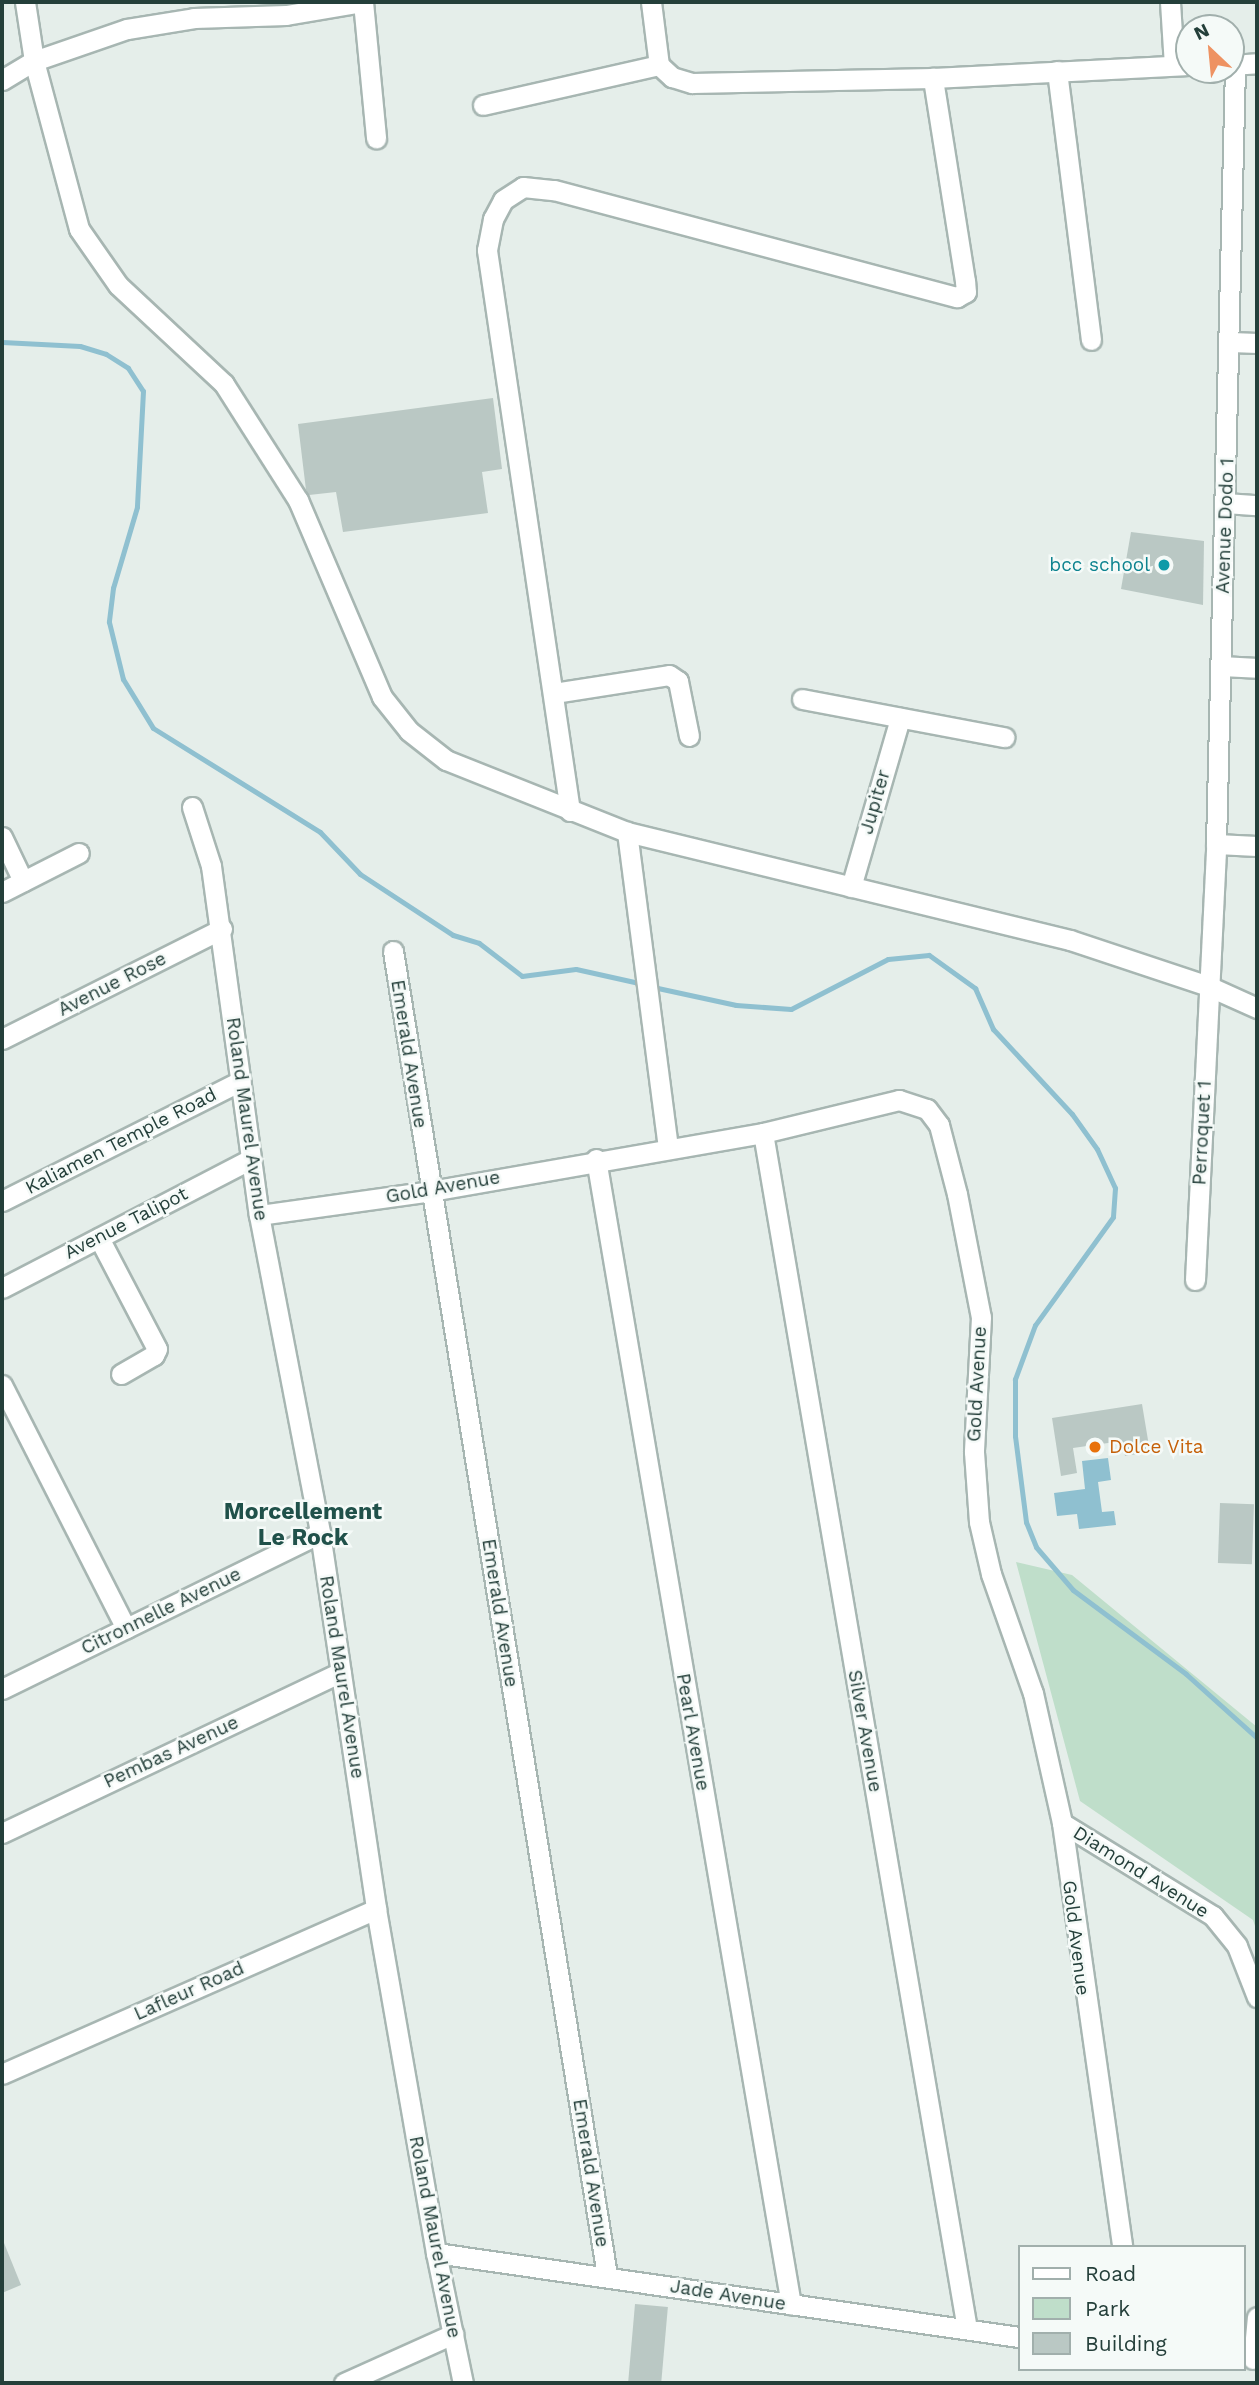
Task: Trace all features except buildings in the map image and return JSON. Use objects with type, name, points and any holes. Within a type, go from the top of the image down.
[{"type":"street","points":[[25,2],[34,61],[79,229],[118,285],[224,383],[298,500],[382,697],[409,730],[446,760],[627,832],[1070,940],[1208,986],[1257,1008]]},
{"type":"street","points":[[2,80],[34,61],[127,29],[194,18],[363,2],[376,138]]},
{"type":"street","points":[[651,2],[659,65],[672,77],[692,83],[933,78],[1175,65]]},
{"type":"street","points":[[1170,2],[1175,31]]},
{"type":"street","points":[[484,105],[659,65]]},
{"type":"street","points":[[1058,71],[1091,340]]},
{"type":"street","points":[[570,811],[487,250],[493,219],[503,200],[523,187],[554,190],[957,297],[966,292],[965,281],[933,78]]},
{"type":"street","name":"Avenue Dodo 1","points":[[1208,986],[1216,844],[1231,342],[1233,84]]},
{"type":"street","points":[[1231,342],[1257,343]]},
{"type":"street","points":[[1225,503],[1257,505]]},
{"type":"street","points":[[1222,666],[1257,668]]},
{"type":"street","points":[[554,693],[669,676],[678,681],[689,736]]},
{"type":"street","points":[[802,699],[1004,737]]},
{"type":"street","name":"Jupiter","points":[[851,887],[900,718]]},
{"type":"street","name":"Roland Maurel Avenue","points":[[191,807],[211,866],[222,929],[259,1215],[320,1534],[376,1909],[436,2253],[463,2383]]},
{"type":"street","points":[[627,832],[653,1015],[668,1147]]},
{"type":"street","points":[[2,837],[23,881]]},
{"type":"street","points":[[1216,844],[1257,846]]},
{"type":"street","points":[[2,892],[79,853]]},
{"type":"street","name":"Avenue Rose","points":[[2,1039],[222,929]]},
{"type":"street","name":"Emerald Avenue","points":[[393,951],[607,2276]]},
{"type":"street","name":"Perroquet 1","points":[[1195,1280],[1208,986]]},
{"type":"street","name":"Kaliamen Temple Road","points":[[2,1201],[241,1081]]},
{"type":"street","name":"Gold Avenue","points":[[259,1215],[431,1191],[596,1159],[763,1133],[900,1100],[927,1109],[939,1125],[981,1317],[974,1452],[979,1522],[991,1574],[1033,1693],[1062,1823],[1122,2245]]},
{"type":"street","name":"Silver Avenue","points":[[763,1133],[967,2329]]},
{"type":"street","name":"Avenue Talipot","points":[[2,1288],[251,1159]]},
{"type":"street","name":"Pearl Avenue","points":[[596,1159],[791,2305]]},
{"type":"street","points":[[99,1238],[157,1349],[154,1356],[121,1374]]},
{"type":"street","points":[[2,1385],[126,1628]]},
{"type":"street","points":[[2,1429],[20,1420]]},
{"type":"street","name":"Citronnelle Avenue","points":[[2,1689],[320,1534]]},
{"type":"street","name":"Pembas Avenue","points":[[2,1833],[341,1672]]},
{"type":"street","name":"Diamond Avenue","points":[[1062,1823],[1213,1916],[1237,1946],[1257,1997]]},
{"type":"street","name":"Lafleur Road","points":[[2,2074],[376,1909]]},
{"type":"street","name":"Jade Avenue","points":[[436,2253],[1018,2337]]},
{"type":"street","points":[[1251,2359],[1257,2317]]},
{"type":"street","points":[[344,2383],[453,2334]]},
{"type":"green space","points":[[1016,1562],[1072,1575],[1257,1727],[1257,1932],[1253,1920],[1080,1801]]},
{"type":"water","points":[[1108,1458],[1111,1480],[1098,1482],[1102,1512],[1114,1511],[1116,1525],[1079,1529],[1077,1514],[1057,1516],[1054,1493],[1085,1489],[1082,1461]]},
{"type":"waterway","points":[[2,342],[80,346],[106,354],[128,368],[143,391],[137,507],[113,588],[109,622],[123,679],[153,728],[320,832],[360,874],[453,935],[479,943],[522,976],[576,969],[643,984]]},
{"type":"waterway","points":[[653,987],[736,1005],[791,1009],[888,959],[929,955],[975,988],[993,1029],[1072,1114],[1097,1149],[1115,1188],[1113,1217],[1035,1325],[1015,1379],[1015,1436],[1026,1522],[1036,1547],[1073,1590],[1186,1674],[1257,1738]]},
{"type":"place","name":"bcc school","points":[[1164,565]]},
{"type":"place","name":"Dolce Vita","points":[[1095,1447]]},
{"type":"district","name":"Morcellement Le Rock","points":[[303,1525]]}]
